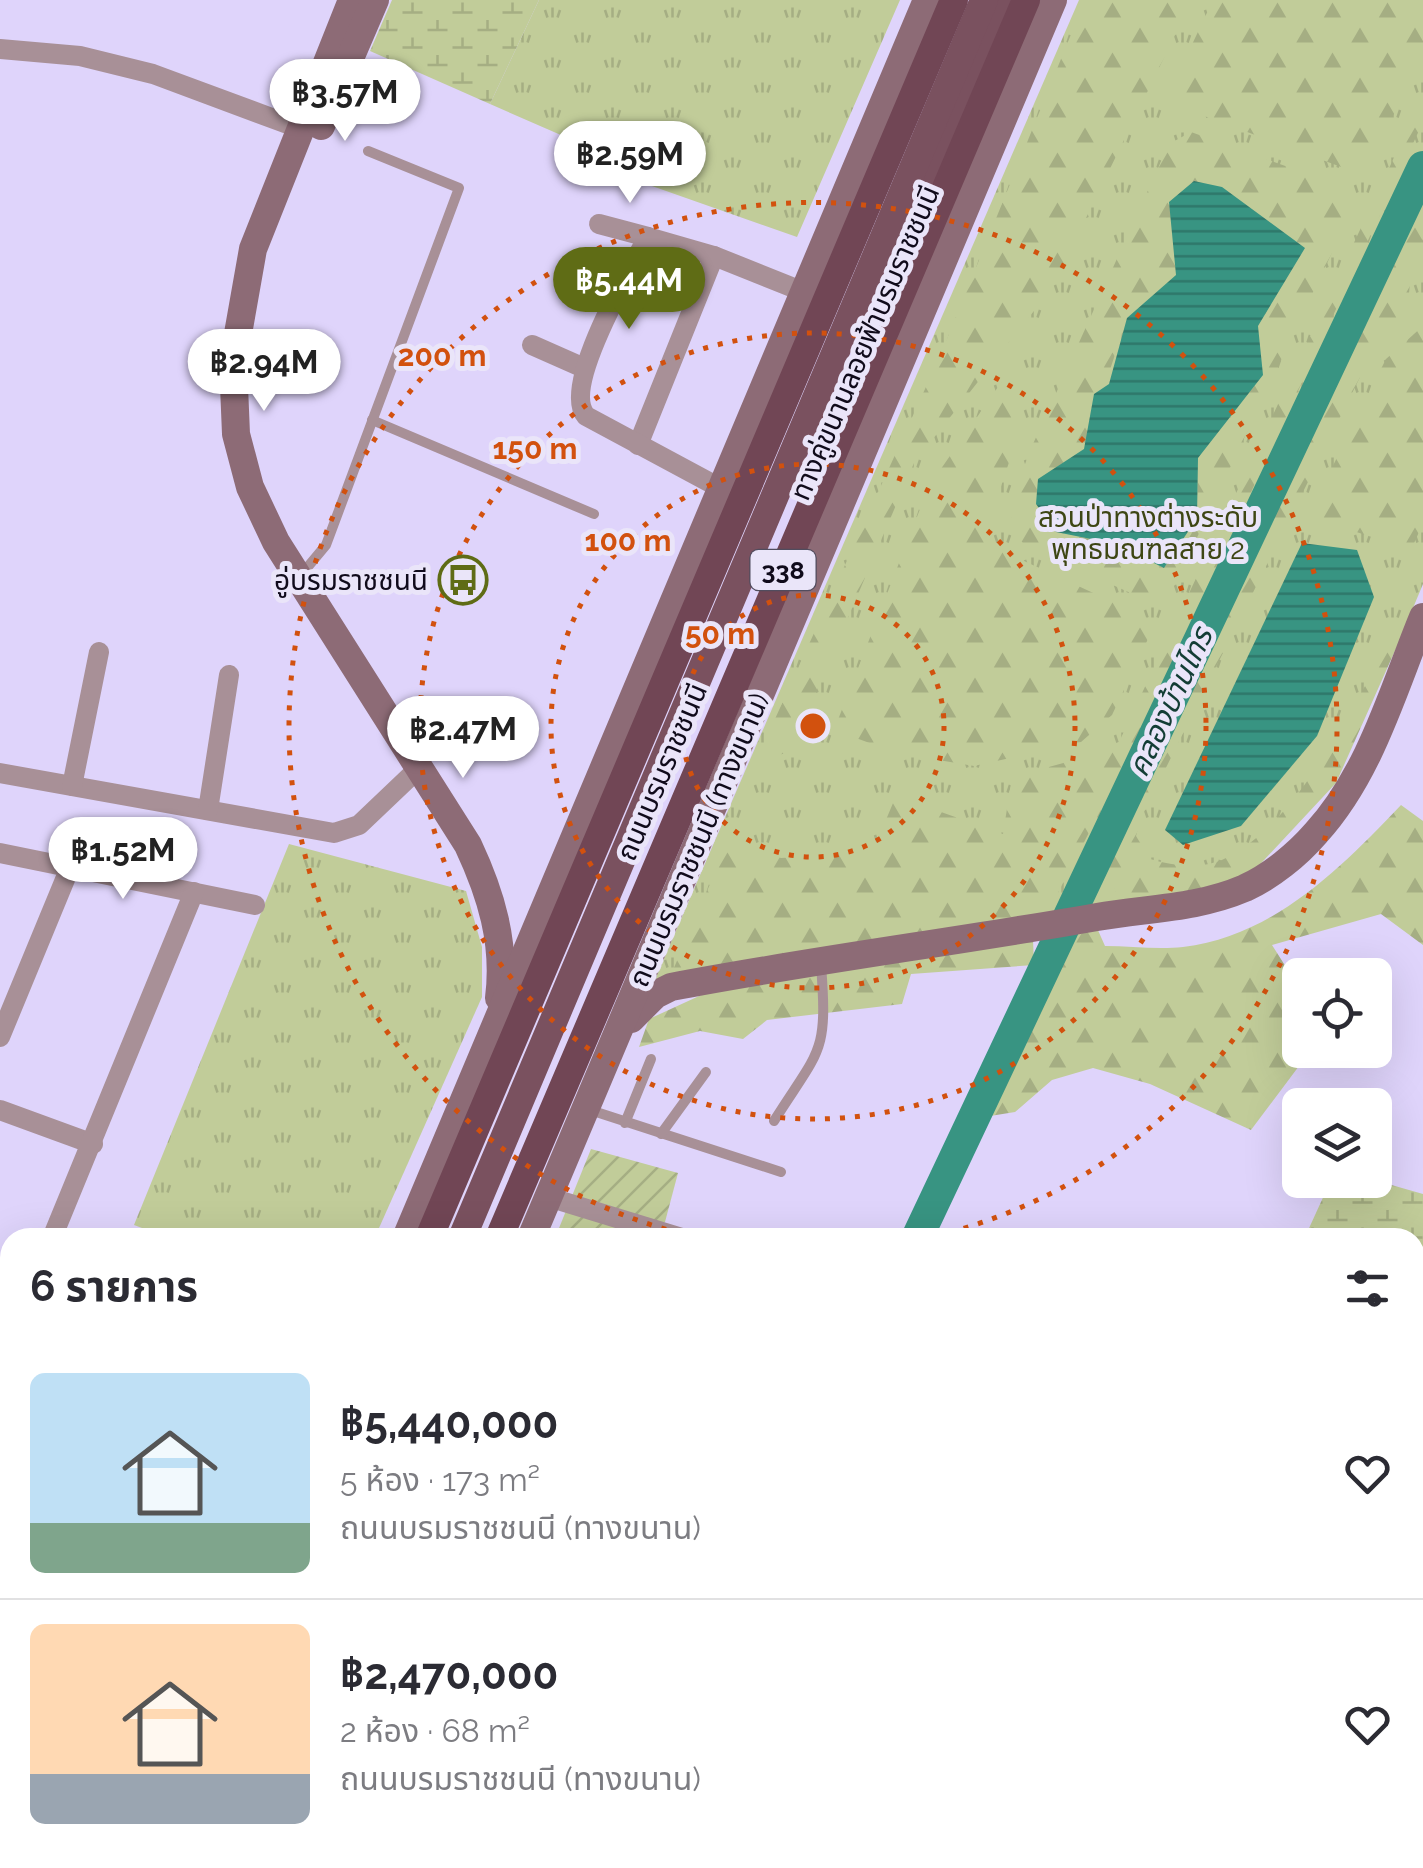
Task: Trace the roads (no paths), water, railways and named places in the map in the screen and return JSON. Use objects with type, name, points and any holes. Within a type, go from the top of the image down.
[{"type":"highway","name":"ถนนบรมราชชนนี","points":[[433,1228],[954,0]]},
{"type":"highway","name":"ถนนบรมราชชนนี","points":[[504,1228],[1026,0]]},
{"type":"main road","points":[[352,0],[253,249],[233,362],[236,434],[262,516],[468,844],[492,905],[502,958],[496,1023]]},
{"type":"main road","points":[[253,249],[276,222],[297,182],[376,0]]},
{"type":"main road","points":[[410,1228],[927,0]]},
{"type":"main road","name":"ทางคู่ขนานลอยฟ้าบรมราชชนนี","points":[[466,1228],[984,0]]},
{"type":"main road","name":"ทางคู่ขนานลอยฟ้าบรมราชชนนี","points":[[490,1228],[1010,0]]},
{"type":"main road","name":"ถนนบรมราชชนนี (ทางขนาน)","points":[[535,1228],[1052,0]]},
{"type":"main road","points":[[618,1034],[655,995],[670,986],[821,958],[1117,914],[1170,910],[1247,887],[1286,862],[1340,806],[1362,767],[1423,617]]},
{"type":"street","points":[[0,49],[80,56],[154,74],[300,129]]},
{"type":"street","points":[[599,224],[714,256],[804,292]]},
{"type":"street","points":[[648,237],[584,368],[580,410],[720,488]]},
{"type":"street","points":[[638,445],[714,256]]},
{"type":"street","points":[[532,345],[584,368]]},
{"type":"street","points":[[72,786],[98,652]]},
{"type":"street","points":[[208,810],[229,675]]},
{"type":"street","points":[[0,774],[334,833],[359,825],[420,766]]},
{"type":"street","points":[[0,853],[255,905]]},
{"type":"street","points":[[0,1037],[71,866]]},
{"type":"street","points":[[56,1228],[194,892]]},
{"type":"street","points":[[0,1110],[92,1144]]},
{"type":"street","points":[[548,1197],[649,1228]]},
{"type":"lane","points":[[299,577],[326,545],[459,188],[368,151]]},
{"type":"lane","points":[[372,420],[594,514]]},
{"type":"lane","points":[[774,1121],[814,1065],[823,1040],[821,958]]},
{"type":"lane","points":[[625,1122],[651,1059]]},
{"type":"lane","points":[[661,1134],[706,1072]]},
{"type":"lane","points":[[586,1108],[782,1172]]},
{"type":"waterway","name":"คลองบ้านไทร","points":[[922,1228],[1423,167]]},
{"type":"place","name":"อู่บรมราชชนนี","points":[[463,580]]},
{"type":"park label","name":"สวนป่าทางต่างระดับ พุทธมณฑลสาย 2","points":[[1148,533]]}]
